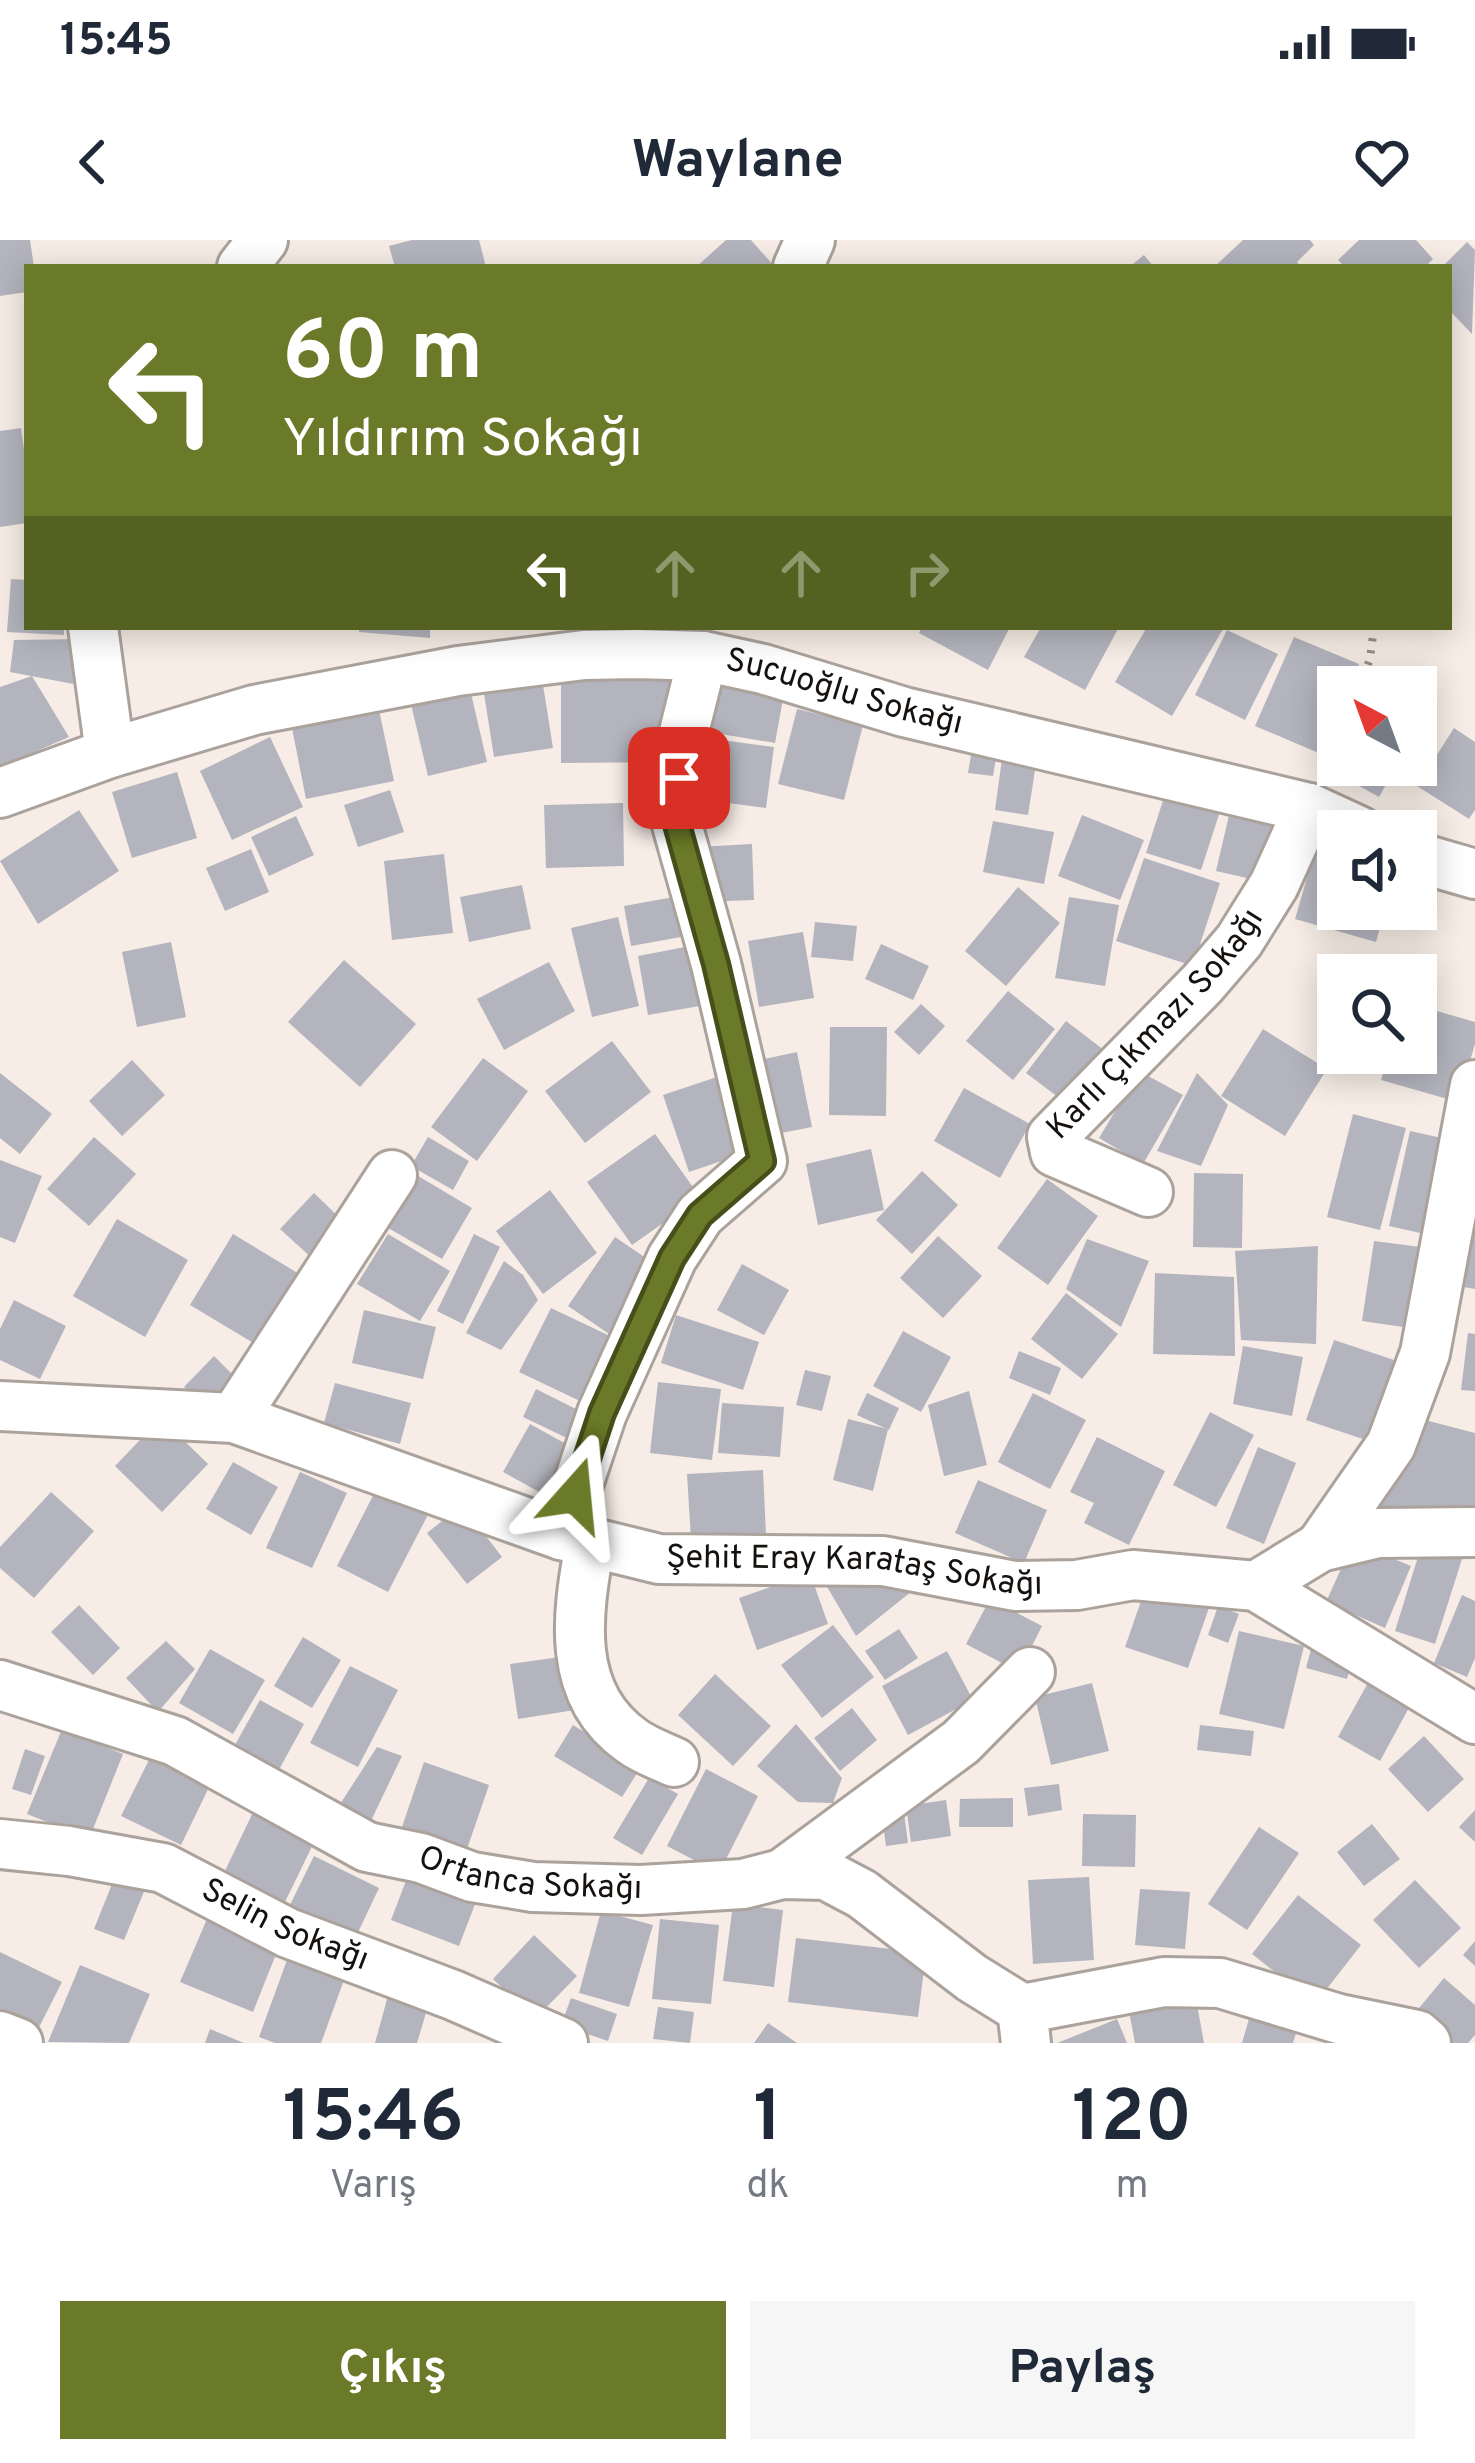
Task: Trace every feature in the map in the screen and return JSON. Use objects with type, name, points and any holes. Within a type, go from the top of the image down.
[{"type":"street","points":[[244,264],[263,240]]},
{"type":"street","points":[[93,630],[110,753]]},
{"type":"street","name":"Sucuoğlu Sokağı","points":[[0,793],[110,753],[254,710],[458,671],[584,655],[642,640],[763,669],[904,712],[1317,812]]},
{"type":"street","points":[[674,1762],[632,1742],[600,1710],[579,1660],[576,1540],[602,1413],[672,1258],[700,1215],[762,1161],[716,964],[676,821],[683,736],[704,656]]},
{"type":"street","name":"Sucuoğlu Sokağı","points":[[0,829],[110,753]]},
{"type":"street","name":"Karlı Çıkmazı Sokağı","points":[[1148,1192],[1055,1152],[1052,1137],[1239,941],[1274,886],[1309,808]]},
{"type":"street","points":[[1437,863],[1475,874]]},
{"type":"street","points":[[1320,1547],[1390,1445],[1425,1353],[1467,1187],[1475,1085]]},
{"type":"street","points":[[234,1418],[392,1175]]},
{"type":"street","name":"Şehit Eray Karataş Sokağı","points":[[0,1406],[234,1418],[576,1540],[659,1559],[883,1561],[1016,1586],[1077,1585],[1133,1575],[1256,1586],[1475,1719]]},
{"type":"street","points":[[1256,1586],[1320,1547],[1378,1533],[1475,1532]]},
{"type":"street","points":[[782,1874],[961,1742],[1030,1672]]},
{"type":"street","name":"Ortanca Sokağı","points":[[0,1684],[175,1742],[367,1847],[421,1858],[472,1876],[533,1887],[641,1890],[743,1884],[782,1874],[826,1875],[862,1894],[972,1978],[1022,2032]]},
{"type":"street","name":"Selin Sokağı","points":[[0,1844],[163,1868],[288,1934],[453,1995],[563,2043]]},
{"type":"street","points":[[1022,2032],[1164,1982],[1220,1983],[1340,2019],[1418,2035],[1426,2043]]},
{"type":"street","points":[[0,2036],[18,2043]]},
{"type":"path","points":[[1367,666],[1374,630]]},
{"type":"building","points":[[0,240],[30,240],[34,264],[24,264],[24,292],[0,296]]},
{"type":"building","points":[[412,240],[479,240],[485,264],[394,264],[389,246]]},
{"type":"building","points":[[726,240],[751,240],[772,264],[699,264]]},
{"type":"building","points":[[1243,240],[1310,240],[1314,245],[1299,264],[1217,264]]},
{"type":"building","points":[[1359,240],[1416,240],[1433,259],[1428,264],[1342,264],[1338,260]]},
{"type":"building","points":[[1467,242],[1475,250],[1472,334],[1452,313],[1452,264],[1445,264]]},
{"type":"building","points":[[21,428],[24,523],[0,527],[0,431]]},
{"type":"building","points":[[11,579],[24,580],[24,630],[64,630],[64,635],[7,632]]},
{"type":"building","points":[[430,630],[430,638],[359,632]]},
{"type":"building","points":[[920,630],[1008,630],[988,670]]},
{"type":"building","points":[[1039,630],[1117,630],[1085,690],[1024,657]]},
{"type":"building","points":[[1145,630],[1222,630],[1172,716],[1115,682]]},
{"type":"building","points":[[1227,630],[1278,654],[1245,720],[1195,695]]},
{"type":"building","points":[[1294,637],[1359,664],[1317,666],[1317,752],[1255,726]]},
{"type":"building","points":[[84,639],[84,686],[10,672],[14,640]]},
{"type":"building","points":[[541,672],[553,748],[494,757],[482,681]]},
{"type":"building","points":[[676,672],[676,762],[561,763],[561,673]]},
{"type":"building","points":[[32,676],[69,737],[0,767],[0,687]]},
{"type":"building","points":[[712,676],[785,688],[775,743],[703,731]]},
{"type":"building","points":[[469,685],[487,762],[428,776],[410,700]]},
{"type":"building","points":[[797,709],[863,725],[844,800],[778,784]]},
{"type":"building","points":[[379,710],[394,781],[306,799],[292,728]]},
{"type":"building","points":[[1454,728],[1475,742],[1475,810],[1469,819],[1417,786],[1437,786],[1437,755]]},
{"type":"building","points":[[270,737],[303,807],[232,840],[200,771]]},
{"type":"building","points":[[707,738],[774,747],[766,808],[698,799]]},
{"type":"building","points":[[972,749],[997,753],[993,776],[968,773]]},
{"type":"building","points":[[1002,759],[1036,764],[1028,815],[995,810]]},
{"type":"building","points":[[177,772],[197,838],[132,858],[112,792]]},
{"type":"building","points":[[1169,782],[1224,799],[1201,870],[1146,853]]},
{"type":"building","points":[[1359,786],[1385,786],[1379,797]]},
{"type":"building","points":[[390,790],[404,832],[358,847],[344,805]]},
{"type":"building","points":[[1233,798],[1287,810],[1269,883],[1216,871]]},
{"type":"building","points":[[623,803],[624,866],[546,868],[544,805]]},
{"type":"building","points":[[79,810],[119,871],[38,924],[0,861]]},
{"type":"building","points":[[1082,815],[1144,840],[1120,900],[1058,876]]},
{"type":"building","points":[[296,816],[314,855],[269,876],[251,837]]},
{"type":"building","points":[[993,821],[1054,832],[1044,884],[983,872]]},
{"type":"building","points":[[1317,843],[1317,925],[1295,919]]},
{"type":"building","points":[[752,844],[754,900],[699,902],[697,847]]},
{"type":"building","points":[[251,849],[269,892],[225,911],[206,868]]},
{"type":"building","points":[[444,854],[453,933],[392,940],[384,861]]},
{"type":"building","points":[[1144,858],[1220,883],[1193,966],[1116,941]]},
{"type":"building","points":[[522,885],[531,929],[469,942],[460,897]]},
{"type":"building","points":[[1018,887],[1060,923],[1006,986],[965,951]]},
{"type":"building","points":[[685,895],[692,935],[631,946],[624,906]]},
{"type":"building","points":[[1069,897],[1119,905],[1105,986],[1055,978]]},
{"type":"building","points":[[618,917],[639,1006],[592,1017],[571,928]]},
{"type":"building","points":[[815,922],[857,926],[853,961],[811,957]]},
{"type":"building","points":[[1334,930],[1379,930],[1376,942]]},
{"type":"building","points":[[803,932],[814,998],[759,1007],[748,941]]},
{"type":"building","points":[[171,942],[186,1017],[137,1027],[122,952]]},
{"type":"building","points":[[701,944],[711,1004],[648,1015],[638,956]]},
{"type":"building","points":[[881,944],[929,966],[913,1000],[865,979]]},
{"type":"building","points":[[344,960],[416,1024],[360,1087],[288,1022]]},
{"type":"building","points":[[549,962],[575,1011],[504,1050],[477,999]]},
{"type":"building","points":[[1008,991],[1055,1029],[1013,1080],[966,1041]]},
{"type":"building","points":[[921,1004],[945,1026],[919,1055],[894,1032]]},
{"type":"building","points":[[1437,1011],[1475,1022],[1475,1044],[1458,1102],[1381,1080],[1383,1074],[1437,1074]]},
{"type":"building","points":[[1066,1021],[1109,1054],[1070,1106],[1026,1073]]},
{"type":"building","points":[[830,1027],[887,1027],[886,1116],[829,1115]]},
{"type":"building","points":[[1263,1029],[1317,1063],[1317,1074],[1324,1074],[1285,1136],[1221,1096]]},
{"type":"building","points":[[612,1041],[651,1092],[585,1143],[545,1091]]},
{"type":"building","points":[[797,1052],[812,1127],[766,1136],[751,1062]]},
{"type":"building","points":[[483,1058],[528,1091],[477,1161],[431,1127]]},
{"type":"building","points":[[132,1060],[165,1095],[122,1136],[89,1101]]},
{"type":"building","points":[[1139,1071],[1183,1095],[1143,1164],[1099,1138]]},
{"type":"building","points":[[0,1073],[52,1114],[20,1154],[0,1138]]},
{"type":"building","points":[[729,1073],[754,1150],[689,1172],[663,1095]]},
{"type":"building","points":[[1197,1073],[1228,1105],[1201,1166],[1157,1151]]},
{"type":"building","points":[[964,1088],[1030,1124],[1000,1178],[934,1141]]},
{"type":"building","points":[[1353,1114],[1406,1128],[1380,1230],[1327,1217]]},
{"type":"building","points":[[1410,1131],[1460,1142],[1438,1237],[1389,1226]]},
{"type":"building","points":[[655,1134],[700,1197],[632,1245],[587,1182]]},
{"type":"building","points":[[94,1137],[136,1174],[89,1226],[47,1189]]},
{"type":"building","points":[[428,1137],[469,1161],[453,1190],[411,1166]]},
{"type":"building","points":[[871,1149],[884,1210],[818,1225],[806,1164]]},
{"type":"building","points":[[0,1160],[42,1176],[15,1243],[0,1237]]},
{"type":"building","points":[[922,1171],[958,1205],[912,1254],[876,1220]]},
{"type":"building","points":[[413,1173],[472,1208],[442,1259],[383,1225]]},
{"type":"building","points":[[1194,1173],[1243,1174],[1242,1248],[1193,1247]]},
{"type":"building","points":[[1047,1179],[1098,1216],[1048,1285],[997,1248]]},
{"type":"building","points":[[550,1190],[597,1253],[543,1294],[496,1231]]},
{"type":"building","points":[[314,1193],[348,1226],[314,1260],[280,1229]]},
{"type":"building","points":[[1475,1201],[1475,1289],[1452,1285]]},
{"type":"building","points":[[117,1219],[188,1260],[145,1337],[73,1296]]},
{"type":"building","points":[[233,1234],[301,1275],[257,1345],[190,1305]]},
{"type":"building","points":[[388,1234],[450,1271],[420,1321],[357,1284]]},
{"type":"building","points":[[474,1234],[500,1247],[463,1324],[437,1311]]},
{"type":"building","points":[[938,1236],[982,1276],[943,1318],[900,1278]]},
{"type":"building","points":[[615,1237],[662,1269],[615,1338],[568,1306]]},
{"type":"building","points":[[1087,1239],[1149,1261],[1121,1327],[1066,1289]]},
{"type":"building","points":[[1374,1241],[1436,1249],[1424,1330],[1362,1321]]},
{"type":"building","points":[[1318,1246],[1316,1344],[1241,1340],[1235,1251]]},
{"type":"building","points":[[504,1261],[523,1275],[538,1300],[501,1350],[466,1333]]},
{"type":"building","points":[[742,1264],[789,1290],[764,1335],[717,1310]]},
{"type":"building","points":[[1155,1273],[1234,1277],[1235,1356],[1153,1354]]},
{"type":"building","points":[[1066,1293],[1118,1334],[1082,1379],[1031,1339]]},
{"type":"building","points":[[14,1300],[66,1326],[40,1379],[0,1360],[0,1329]]},
{"type":"building","points":[[551,1308],[612,1337],[580,1401],[519,1372]]},
{"type":"building","points":[[364,1310],[436,1327],[423,1379],[352,1363]]},
{"type":"building","points":[[676,1315],[759,1342],[743,1390],[661,1363]]},
{"type":"building","points":[[903,1331],[951,1357],[921,1412],[873,1386]]},
{"type":"building","points":[[1468,1333],[1475,1334],[1475,1391],[1461,1390]]},
{"type":"building","points":[[1334,1340],[1406,1364],[1378,1444],[1306,1420]]},
{"type":"building","points":[[1243,1346],[1303,1357],[1292,1416],[1233,1404]]},
{"type":"building","points":[[1019,1351],[1061,1368],[1050,1395],[1009,1378]]},
{"type":"building","points":[[214,1356],[237,1379],[207,1410],[184,1387]]},
{"type":"building","points":[[805,1370],[831,1376],[822,1411],[796,1405]]},
{"type":"building","points":[[658,1382],[721,1389],[712,1460],[650,1453]]},
{"type":"building","points":[[335,1383],[411,1403],[400,1444],[324,1423]]},
{"type":"building","points":[[536,1389],[586,1414],[573,1441],[523,1417]]},
{"type":"building","points":[[969,1391],[987,1465],[944,1476],[928,1405]]},
{"type":"building","points":[[867,1393],[899,1408],[889,1430],[857,1415]]},
{"type":"building","points":[[1033,1393],[1086,1420],[1050,1489],[998,1462]]},
{"type":"building","points":[[722,1403],[784,1407],[780,1457],[718,1453]]},
{"type":"building","points":[[1210,1412],[1254,1435],[1216,1507],[1173,1485]]},
{"type":"building","points":[[161,1418],[208,1464],[162,1512],[115,1466]]},
{"type":"building","points":[[848,1419],[888,1429],[873,1491],[833,1480]]},
{"type":"building","points":[[1425,1420],[1475,1433],[1475,1510],[1376,1509]]},
{"type":"building","points":[[530,1424],[577,1450],[550,1498],[503,1472]]},
{"type":"building","points":[[1097,1437],[1165,1471],[1129,1545],[1084,1523],[1094,1503],[1070,1492]]},
{"type":"building","points":[[1258,1447],[1296,1463],[1264,1544],[1226,1528]]},
{"type":"building","points":[[233,1462],[278,1487],[251,1535],[206,1509]]},
{"type":"building","points":[[763,1470],[766,1535],[691,1539],[687,1474]]},
{"type":"building","points":[[300,1472],[347,1493],[312,1568],[266,1548]]},
{"type":"building","points":[[382,1478],[433,1505],[388,1592],[337,1566]]},
{"type":"building","points":[[978,1480],[1047,1510],[1024,1563],[955,1533]]},
{"type":"building","points":[[51,1492],[94,1531],[34,1598],[0,1568],[0,1547]]},
{"type":"building","points":[[462,1505],[502,1557],[467,1584],[427,1533]]},
{"type":"building","points":[[1353,1542],[1411,1566],[1385,1628],[1326,1602]]},
{"type":"building","points":[[1421,1547],[1462,1559],[1435,1644],[1395,1631]]},
{"type":"building","points":[[810,1573],[828,1624],[757,1650],[739,1598]]},
{"type":"building","points":[[823,1580],[917,1587],[856,1636]]},
{"type":"building","points":[[1147,1584],[1210,1605],[1188,1668],[1125,1647]]},
{"type":"building","points":[[1462,1595],[1475,1601],[1475,1658],[1467,1677],[1434,1663]]},
{"type":"building","points":[[990,1599],[1042,1626],[1019,1672],[966,1644]]},
{"type":"building","points":[[79,1605],[120,1648],[93,1675],[51,1632]]},
{"type":"building","points":[[1218,1606],[1239,1614],[1228,1643],[1208,1635]]},
{"type":"building","points":[[833,1625],[874,1677],[822,1718],[781,1665]]},
{"type":"building","points":[[899,1629],[918,1658],[885,1680],[865,1651]]},
{"type":"building","points":[[1239,1631],[1304,1646],[1284,1729],[1219,1714]]},
{"type":"building","points":[[303,1637],[341,1660],[312,1708],[274,1686]]},
{"type":"building","points":[[166,1641],[195,1669],[158,1712],[126,1678]]},
{"type":"building","points":[[1313,1642],[1354,1653],[1347,1679],[1306,1668]]},
{"type":"building","points":[[210,1649],[265,1680],[233,1734],[179,1703]]},
{"type":"building","points":[[947,1651],[973,1700],[908,1735],[882,1686]]},
{"type":"building","points":[[567,1656],[575,1710],[518,1719],[510,1664]]},
{"type":"building","points":[[350,1666],[398,1690],[358,1767],[310,1743]]},
{"type":"building","points":[[715,1674],[771,1726],[733,1766],[678,1715]]},
{"type":"building","points":[[1369,1681],[1411,1704],[1380,1761],[1338,1737]]},
{"type":"building","points":[[1092,1683],[1109,1751],[1051,1765],[1035,1697]]},
{"type":"building","points":[[260,1700],[304,1724],[275,1777],[231,1752]]},
{"type":"building","points":[[852,1708],[877,1740],[840,1771],[814,1738]]},
{"type":"building","points":[[796,1724],[842,1778],[833,1803],[798,1802],[757,1766]]},
{"type":"building","points":[[573,1725],[641,1767],[622,1797],[554,1756]]},
{"type":"building","points":[[1200,1725],[1254,1731],[1251,1756],[1197,1750]]},
{"type":"building","points":[[62,1729],[123,1754],[89,1839],[27,1814]]},
{"type":"building","points":[[1424,1736],[1464,1779],[1428,1812],[1388,1769]]},
{"type":"building","points":[[377,1747],[402,1756],[366,1831],[331,1818]]},
{"type":"building","points":[[25,1749],[45,1756],[31,1795],[12,1789]]},
{"type":"building","points":[[154,1750],[213,1779],[181,1845],[121,1816]]},
{"type":"building","points":[[424,1762],[489,1785],[467,1849],[402,1827]]},
{"type":"building","points":[[706,1769],[758,1796],[719,1873],[667,1846]]},
{"type":"building","points":[[649,1778],[678,1794],[642,1855],[613,1838]]},
{"type":"building","points":[[1059,1784],[1062,1810],[1028,1816],[1024,1788]]},
{"type":"building","points":[[1013,1798],[1013,1827],[959,1827],[960,1799]]},
{"type":"building","points":[[946,1800],[951,1836],[911,1842],[906,1806]]},
{"type":"building","points":[[256,1806],[317,1836],[284,1904],[223,1875]]},
{"type":"building","points":[[1475,1810],[1475,1842],[1459,1827]]},
{"type":"building","points":[[904,1813],[908,1843],[886,1846],[882,1816]]},
{"type":"building","points":[[1083,1814],[1136,1815],[1135,1867],[1082,1866]]},
{"type":"building","points":[[1372,1824],[1400,1859],[1364,1886],[1337,1852]]},
{"type":"building","points":[[1259,1827],[1299,1853],[1247,1930],[1208,1904]]},
{"type":"building","points":[[314,1856],[379,1888],[352,1945],[286,1913]]},
{"type":"building","points":[[412,1865],[480,1891],[459,1946],[391,1920]]},
{"type":"building","points":[[118,1869],[148,1882],[124,1940],[94,1929]]},
{"type":"building","points":[[1089,1877],[1094,1960],[1033,1964],[1028,1880]]},
{"type":"building","points":[[1415,1880],[1461,1928],[1419,1968],[1373,1920]]},
{"type":"building","points":[[1140,1889],[1190,1892],[1185,1949],[1135,1945]]},
{"type":"building","points":[[1298,1895],[1361,1945],[1315,2004],[1252,1954]]},
{"type":"building","points":[[733,1904],[783,1910],[774,1987],[723,1981]]},
{"type":"building","points":[[601,1911],[653,1925],[629,2007],[579,1993]]},
{"type":"building","points":[[207,1919],[278,1949],[253,2012],[180,1982]]},
{"type":"building","points":[[660,1919],[719,1925],[711,2004],[652,1999]]},
{"type":"building","points":[[534,1935],[577,1976],[535,2019],[493,1979]]},
{"type":"building","points":[[796,1938],[926,1953],[918,2017],[788,2002]]},
{"type":"building","points":[[1475,1941],[1475,1966],[1463,1955]]},
{"type":"building","points":[[0,1952],[62,1982],[33,2039],[0,2023]]},
{"type":"building","points":[[287,1960],[344,1980],[321,2043],[275,2043],[259,2037]]},
{"type":"building","points":[[80,1965],[150,1994],[129,2043],[48,2042]]},
{"type":"building","points":[[1444,1978],[1475,2005],[1475,2035],[1468,2043],[1447,2043],[1414,2014]]},
{"type":"building","points":[[389,1992],[429,2003],[417,2043],[375,2043]]},
{"type":"building","points":[[571,1998],[617,2014],[608,2041],[561,2025]]},
{"type":"building","points":[[1196,1999],[1204,2043],[1135,2043],[1129,2011]]},
{"type":"building","points":[[658,2007],[694,2012],[690,2043],[653,2039]]},
{"type":"building","points":[[1251,2012],[1298,2027],[1293,2043],[1242,2043]]},
{"type":"building","points":[[1117,2019],[1127,2043],[1057,2043]]},
{"type":"building","points":[[768,2023],[797,2043],[754,2043]]},
{"type":"building","points":[[210,2029],[244,2043],[205,2043]]},
{"type":"route","points":[[575,1495],[602,1413],[672,1258],[700,1215],[762,1161],[716,964],[676,821],[679,778]]}]
